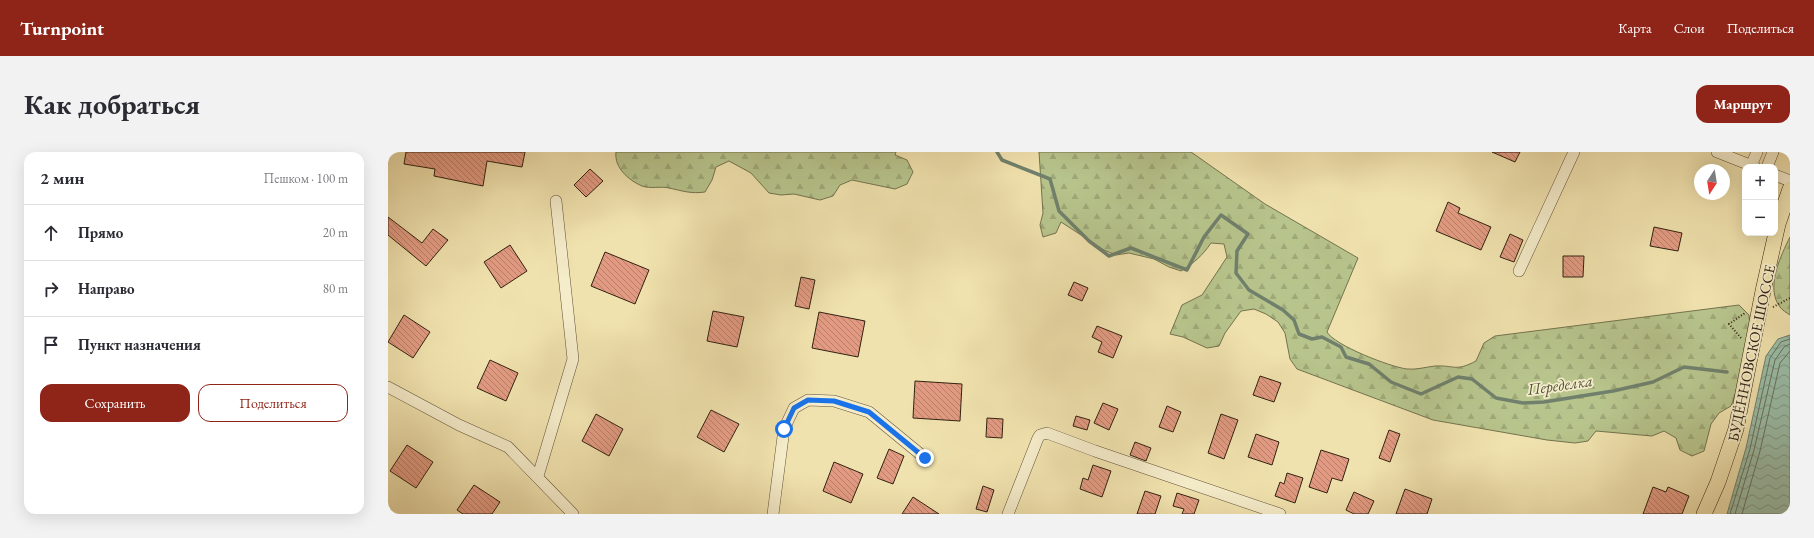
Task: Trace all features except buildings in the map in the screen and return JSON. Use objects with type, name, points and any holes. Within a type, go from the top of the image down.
[{"type":"main road","name":"БУДЁННОВСКОЕ ШОССЕ","points":[[1704,514],[1718,482],[1736,429],[1763,290],[1778,224],[1790,189]]},
{"type":"street","points":[[1519,271],[1574,152]]},
{"type":"street","points":[[1717,152],[1748,164]]},
{"type":"street","points":[[1754,164],[1757,152]]},
{"type":"street","points":[[1768,164],[1773,152]]},
{"type":"street","points":[[1778,176],[1790,181]]},
{"type":"street","points":[[538,476],[573,359],[556,201]]},
{"type":"street","points":[[388,387],[459,425],[508,447],[538,476],[573,514]]},
{"type":"street","points":[[773,514],[784,429],[794,408],[808,400],[834,401],[869,412],[925,458]]},
{"type":"street","points":[[1008,514],[1038,438],[1040,435],[1047,433],[1095,451],[1280,514]]},
{"type":"path","points":[[1767,310],[1790,298]]},
{"type":"path","points":[[1729,324],[1744,341]]},
{"type":"green space","points":[[616,152],[896,152],[895,155],[907,160],[913,172],[907,184],[895,189],[852,180],[840,185],[833,196],[820,200],[794,194],[781,195],[769,193],[751,173],[729,161],[716,167],[712,180],[705,192],[700,193],[666,187],[642,186],[627,177],[623,172],[617,163]]},
{"type":"green space","points":[[1039,152],[1191,152],[1265,204],[1358,258],[1327,332],[1340,343],[1351,349],[1388,364],[1407,369],[1435,366],[1459,367],[1476,361],[1484,343],[1495,336],[1739,305],[1749,315],[1750,329],[1745,369],[1731,406],[1719,413],[1711,424],[1704,451],[1692,456],[1680,450],[1676,438],[1664,431],[1652,436],[1596,431],[1588,441],[1575,443],[1547,440],[1433,420],[1297,369],[1290,359],[1285,333],[1278,322],[1266,314],[1254,309],[1241,311],[1225,333],[1219,346],[1207,348],[1183,337],[1170,334],[1182,305],[1202,295],[1227,257],[1224,244],[1211,243],[1198,258],[1181,271],[1169,267],[1154,259],[1129,253],[1116,255],[1104,250],[1061,222],[1056,233],[1043,237],[1040,225],[1043,213]]},
{"type":"green space","points":[[1790,237],[1790,315],[1780,307],[1776,299],[1774,281],[1779,262]]},
{"type":"water","points":[[1790,335],[1790,514],[1727,514],[1746,448],[1766,356],[1778,339]]},
{"type":"waterway","name":"Переделка","points":[[997,152],[1002,160],[1050,179],[1059,211],[1089,241],[1109,256],[1131,248],[1187,270],[1204,237],[1221,215],[1248,234],[1237,251],[1236,273],[1249,290],[1283,310],[1294,320],[1299,334],[1312,339],[1322,337],[1341,347],[1346,357],[1369,364],[1391,382],[1421,394],[1458,377],[1472,379],[1496,398],[1523,403],[1544,402],[1613,391],[1653,382],[1684,367],[1727,372]]},
{"type":"route","points":[[784,429],[794,408],[808,400],[834,401],[869,412],[925,458]]}]
